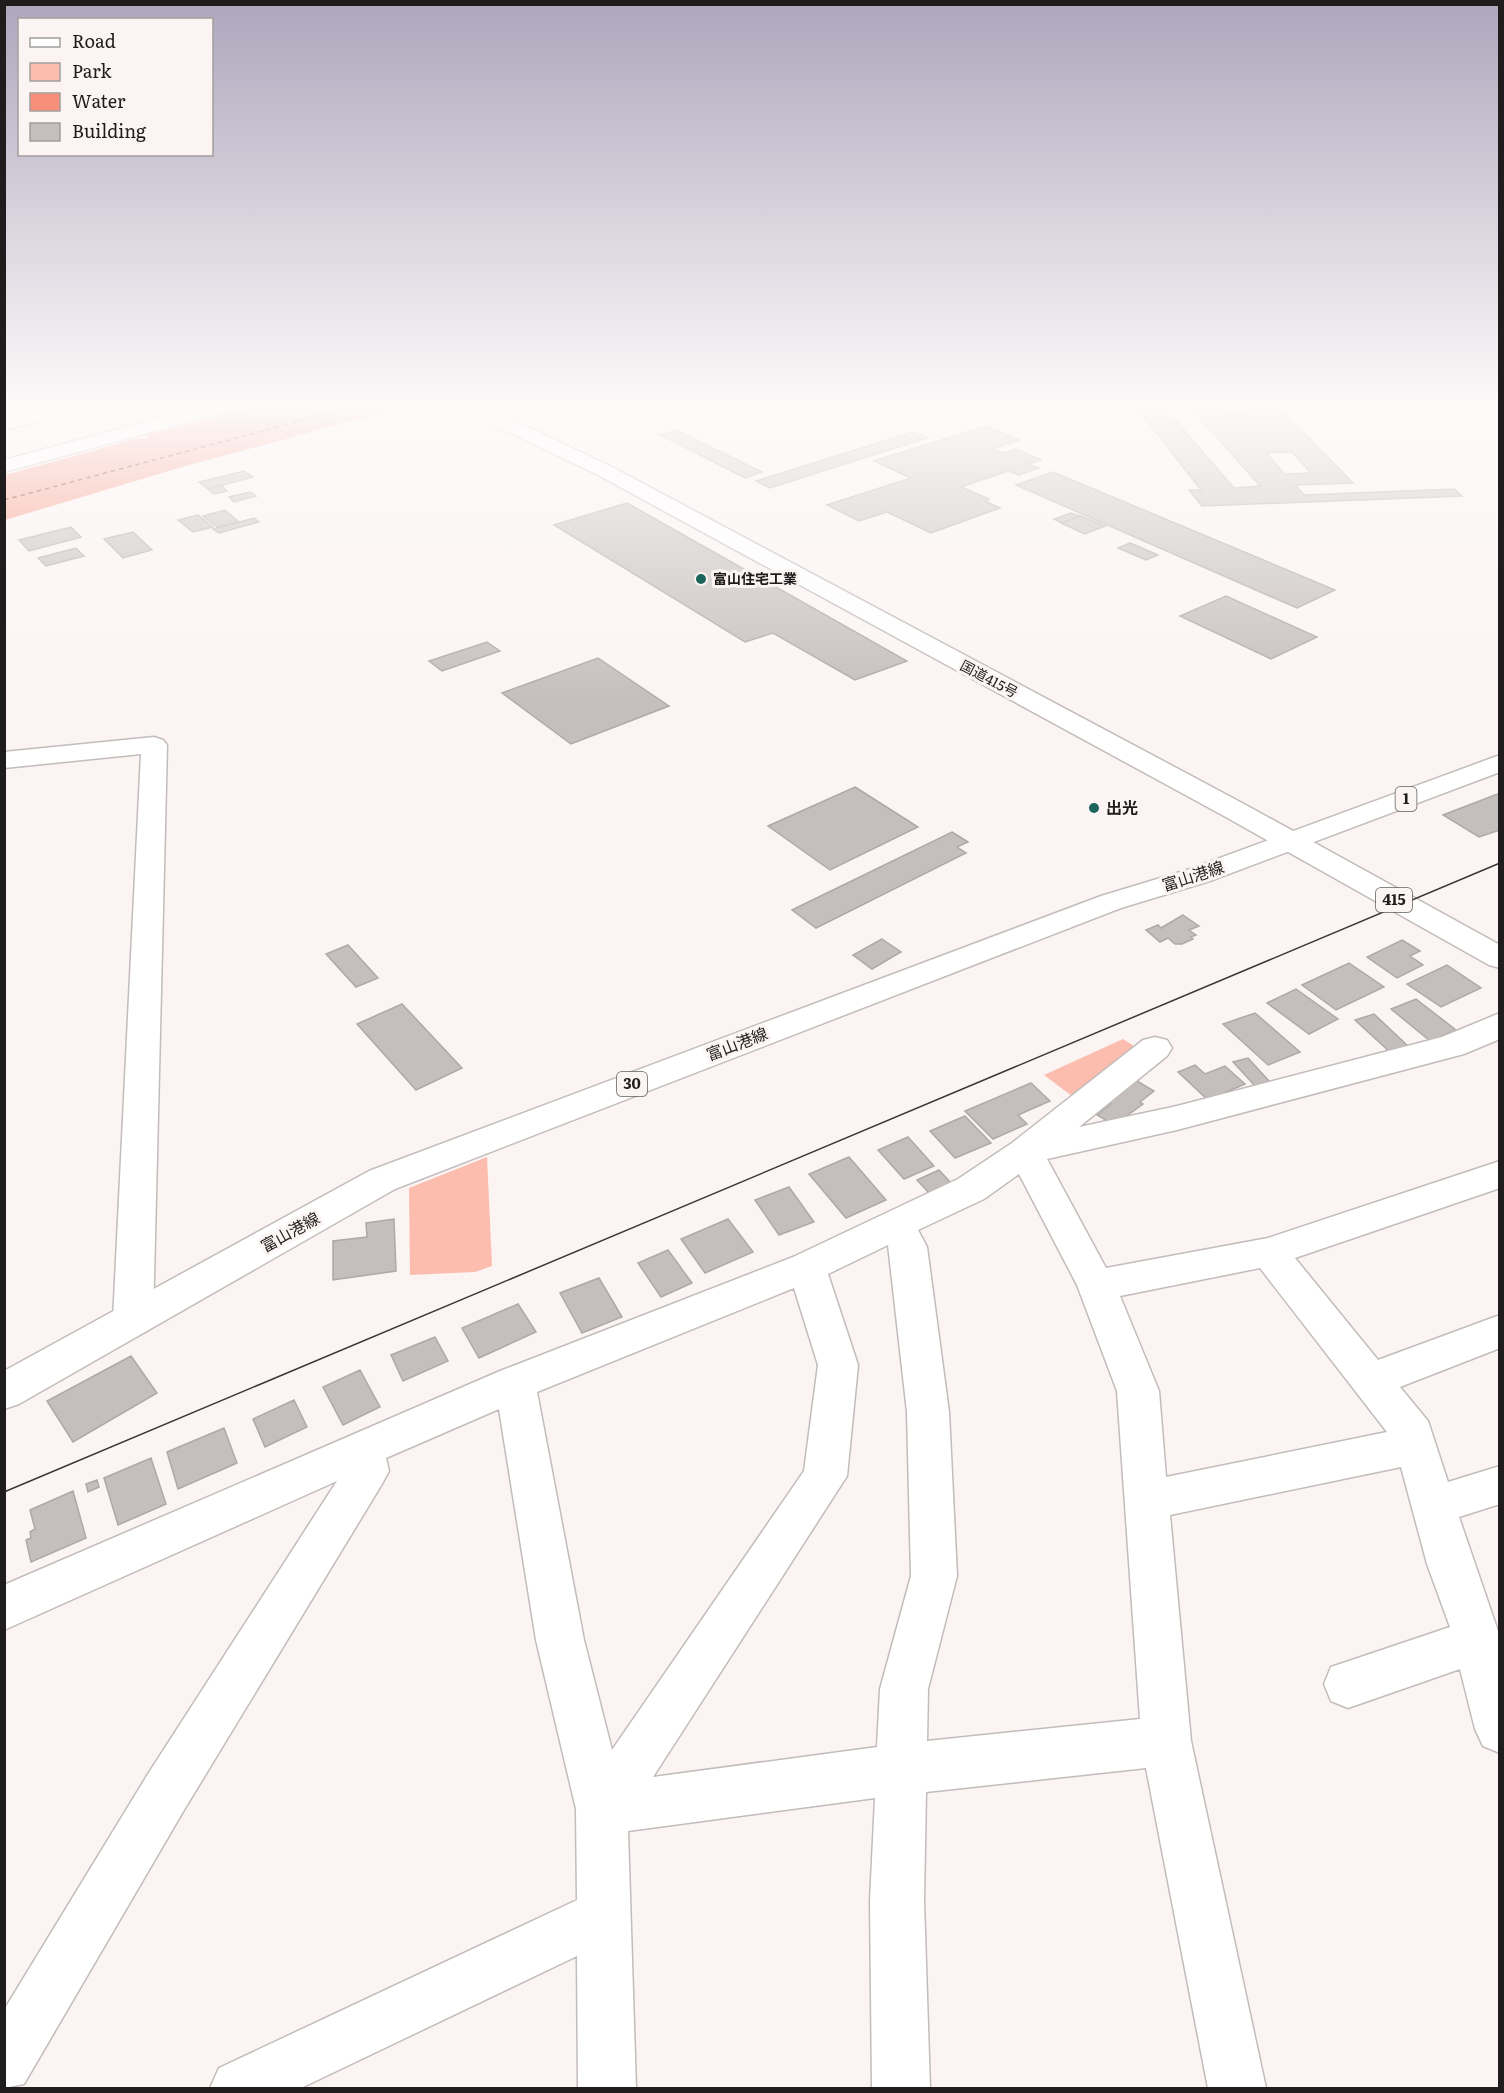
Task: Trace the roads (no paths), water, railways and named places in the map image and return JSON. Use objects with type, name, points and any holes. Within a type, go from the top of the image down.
[{"type":"main road","name":"国道415号","points":[[671,506],[1300,837],[1500,937]]},
{"type":"main road","name":"国道415号","points":[[689,506],[1300,837],[1500,958]]},
{"type":"main road","points":[[4,760],[154,744],[133,1320]]},
{"type":"main road","name":"富山港線","points":[[4,1392],[382,1180],[1111,902],[1200,875],[1500,763]]},
{"type":"main road","points":[[1024,1152],[1177,1118],[1493,1036]]},
{"type":"main road","points":[[4,1608],[515,1383],[807,1267],[896,1225],[971,1188],[1024,1152],[1155,1048]]},
{"type":"main road","points":[[1024,1152],[1096,1285],[1137,1390],[1166,1741],[1237,2088]]},
{"type":"main road","points":[[1096,1285],[1269,1252],[1500,1174]]},
{"type":"main road","points":[[896,1225],[908,1247],[928,1412],[934,1576],[904,1689],[897,1901],[901,2088]]},
{"type":"main road","points":[[1269,1252],[1413,1434],[1450,1564],[1483,1629],[1500,1729]]},
{"type":"main road","points":[[602,1809],[825,1476],[838,1365],[807,1267]]},
{"type":"main road","points":[[1369,1381],[1500,1331]]},
{"type":"main road","points":[[515,1383],[560,1640],[602,1809],[607,2088]]},
{"type":"main road","points":[[1147,1500],[1416,1445]]},
{"type":"main road","points":[[4,2064],[166,1792],[367,1471],[363,1449]]},
{"type":"main road","points":[[1433,1506],[1500,1485]]},
{"type":"main road","points":[[1348,1684],[1483,1629]]},
{"type":"main road","points":[[602,1809],[902,1769],[1166,1741]]},
{"type":"main road","points":[[239,2088],[603,1916]]},
{"type":"water","points":[[5,506],[53,506],[5,520]]},
{"type":"tram line","points":[[4,1492],[1500,863]]},
{"type":"place","name":"富山住宅工業","points":[[701,579]]},
{"type":"place","name":"出光","points":[[1094,808]]}]
